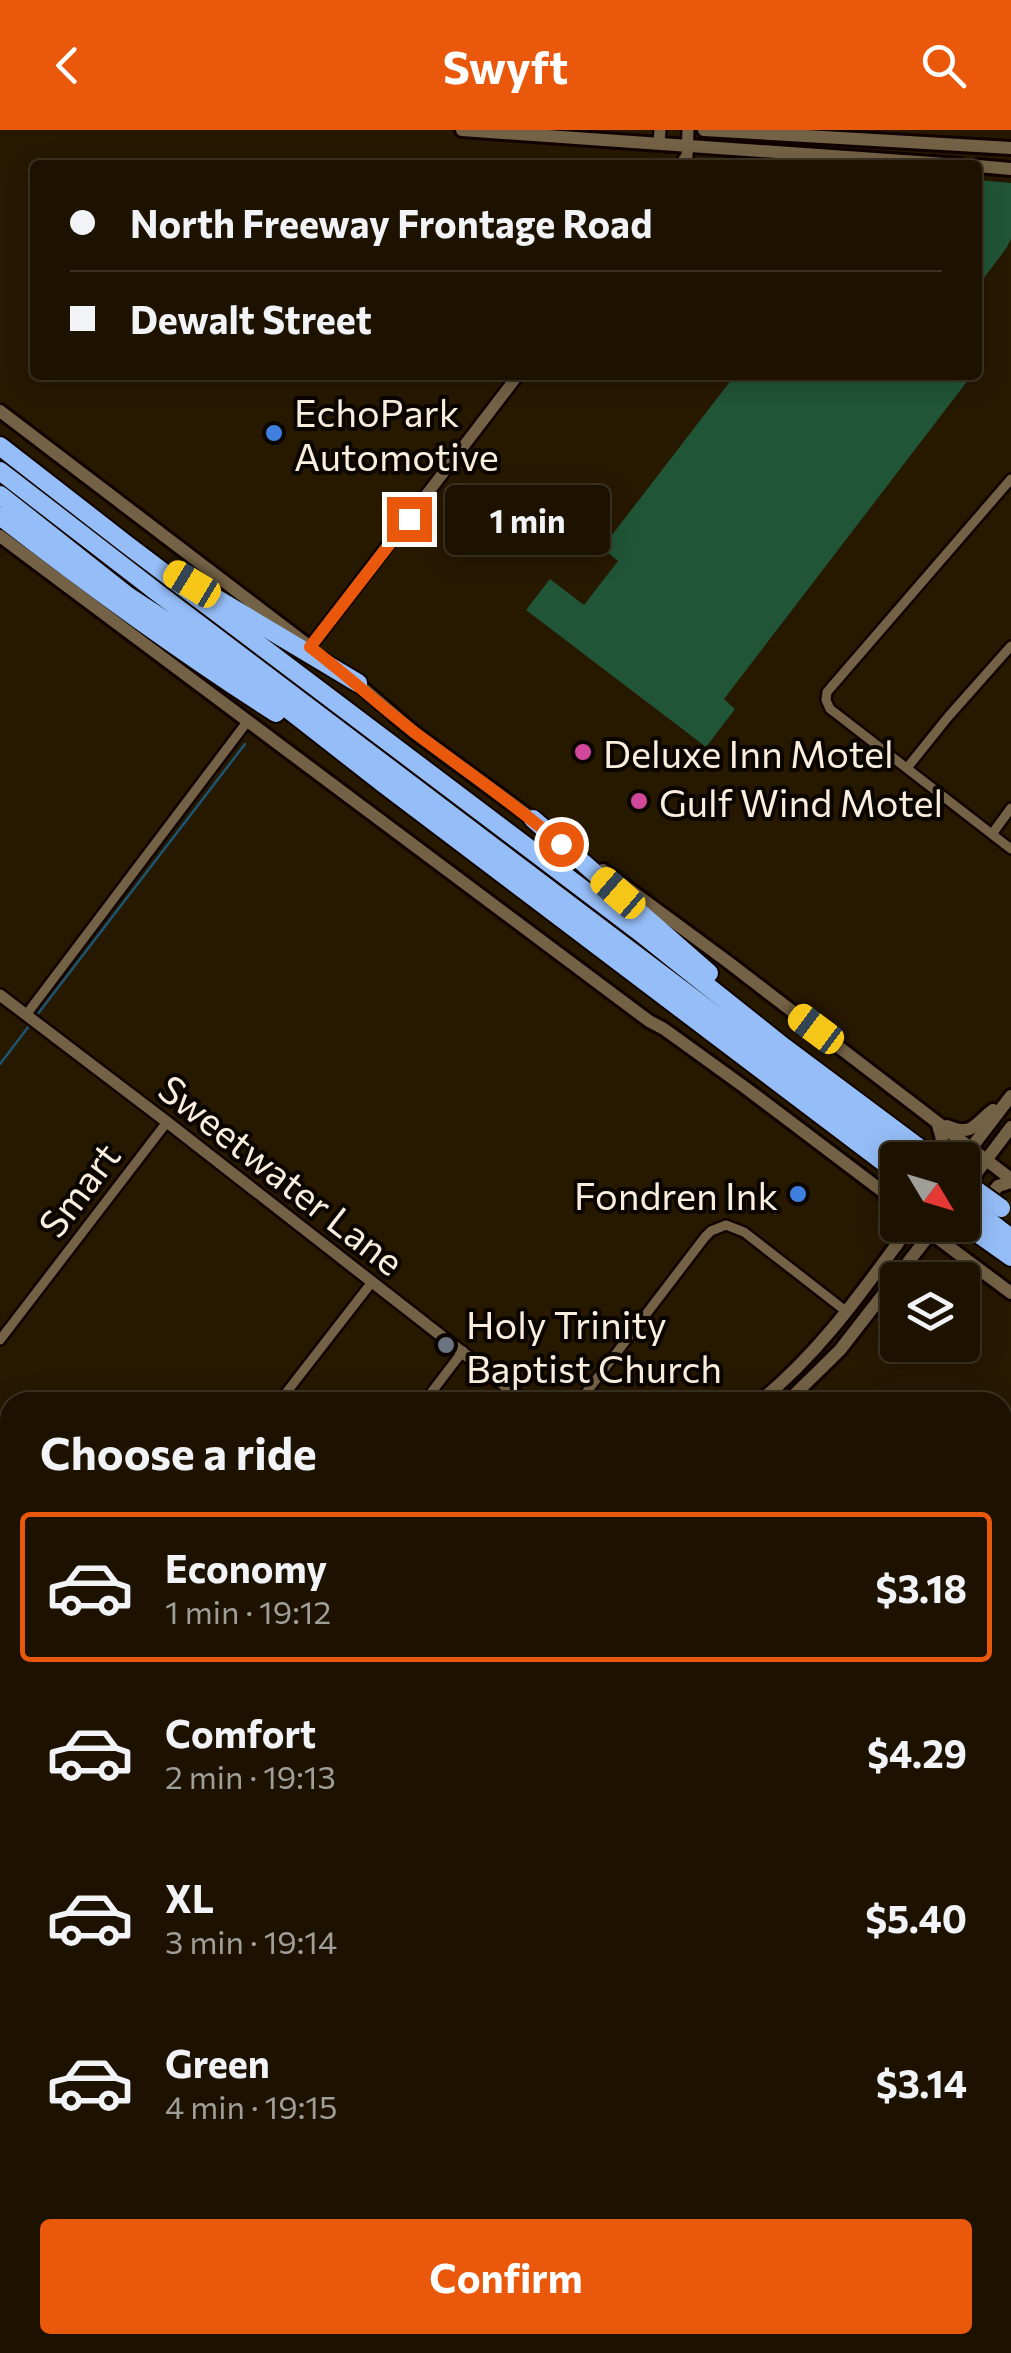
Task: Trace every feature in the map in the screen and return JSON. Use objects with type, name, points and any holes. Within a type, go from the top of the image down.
[{"type":"highway","points":[[0,446],[637,930],[900,1142]]},
{"type":"highway","points":[[0,471],[158,594],[898,1142]]},
{"type":"highway","points":[[0,495],[128,596],[224,660],[880,1159]]},
{"type":"highway","points":[[0,516],[199,664],[278,714],[319,733]]},
{"type":"highway","points":[[126,544],[358,683]]},
{"type":"highway","points":[[532,819],[717,980],[784,1047]]},
{"type":"highway","points":[[996,1220],[1011,1238]]},
{"type":"highway","points":[[996,1220],[1011,1257]]},
{"type":"main road","points":[[462,130],[660,136],[687,146],[891,160]]},
{"type":"main road","points":[[704,130],[1011,148]]},
{"type":"main road","points":[[850,157],[852,138]]},
{"type":"main road","points":[[982,166],[1011,168]]},
{"type":"main road","points":[[0,412],[358,683],[415,733],[728,962],[935,1121],[955,1142]]},
{"type":"main road","points":[[0,536],[649,1021],[880,1184]]},
{"type":"main road","points":[[935,1121],[968,1131],[1007,1101]]},
{"type":"main road","points":[[975,1142],[1007,1101]]},
{"type":"main road","points":[[935,1121],[941,1130],[941,1142]]},
{"type":"main road","points":[[980,1170],[1011,1127]]},
{"type":"main road","points":[[959,1254],[958,1236],[998,1186],[1011,1181],[980,1159]]},
{"type":"main road","points":[[895,1242],[894,1250],[903,1262]]},
{"type":"main road","points":[[770,1392],[807,1360],[899,1242]]},
{"type":"main road","points":[[947,1242],[1011,1293]]},
{"type":"main road","points":[[797,1392],[832,1359],[880,1297]]},
{"type":"street","points":[[683,160],[688,130]]},
{"type":"street","points":[[310,647],[514,380]]},
{"type":"street","points":[[1011,479],[827,692],[826,700],[830,709],[1011,848]]},
{"type":"street","points":[[907,768],[1011,646]]},
{"type":"street","points":[[26,1015],[248,722]]},
{"type":"street","points":[[992,834],[1011,808]]},
{"type":"street","name":"Sweetwater Lane","points":[[0,996],[514,1392]]},
{"type":"street","name":"Smart","points":[[0,1340],[167,1122]]},
{"type":"street","points":[[586,1392],[711,1231],[726,1225],[748,1236],[848,1312]]},
{"type":"street","points":[[287,1392],[372,1282]]},
{"type":"street","points":[[432,1392],[463,1351]]},
{"type":"green space","points":[[982,180],[1011,183],[1011,239],[982,281]]},
{"type":"green space","points":[[731,380],[968,380],[724,699],[735,709],[706,747],[526,610],[550,579],[584,605],[618,561],[602,548]]},
{"type":"waterway","points":[[37,1015],[245,744]]},
{"type":"waterway","points":[[0,1064],[29,1026]]},
{"type":"place","name":"EchoPark Automotive","points":[[274,433]]},
{"type":"place","name":"Deluxe Inn Motel","points":[[583,752]]},
{"type":"place","name":"Gulf Wind Motel","points":[[639,801]]},
{"type":"place","name":"Fondren Ink","points":[[798,1194]]},
{"type":"place","name":"Holy Trinity Baptist Church","points":[[446,1345]]},
{"type":"route","points":[[409,519],[310,647],[561,844]]}]
